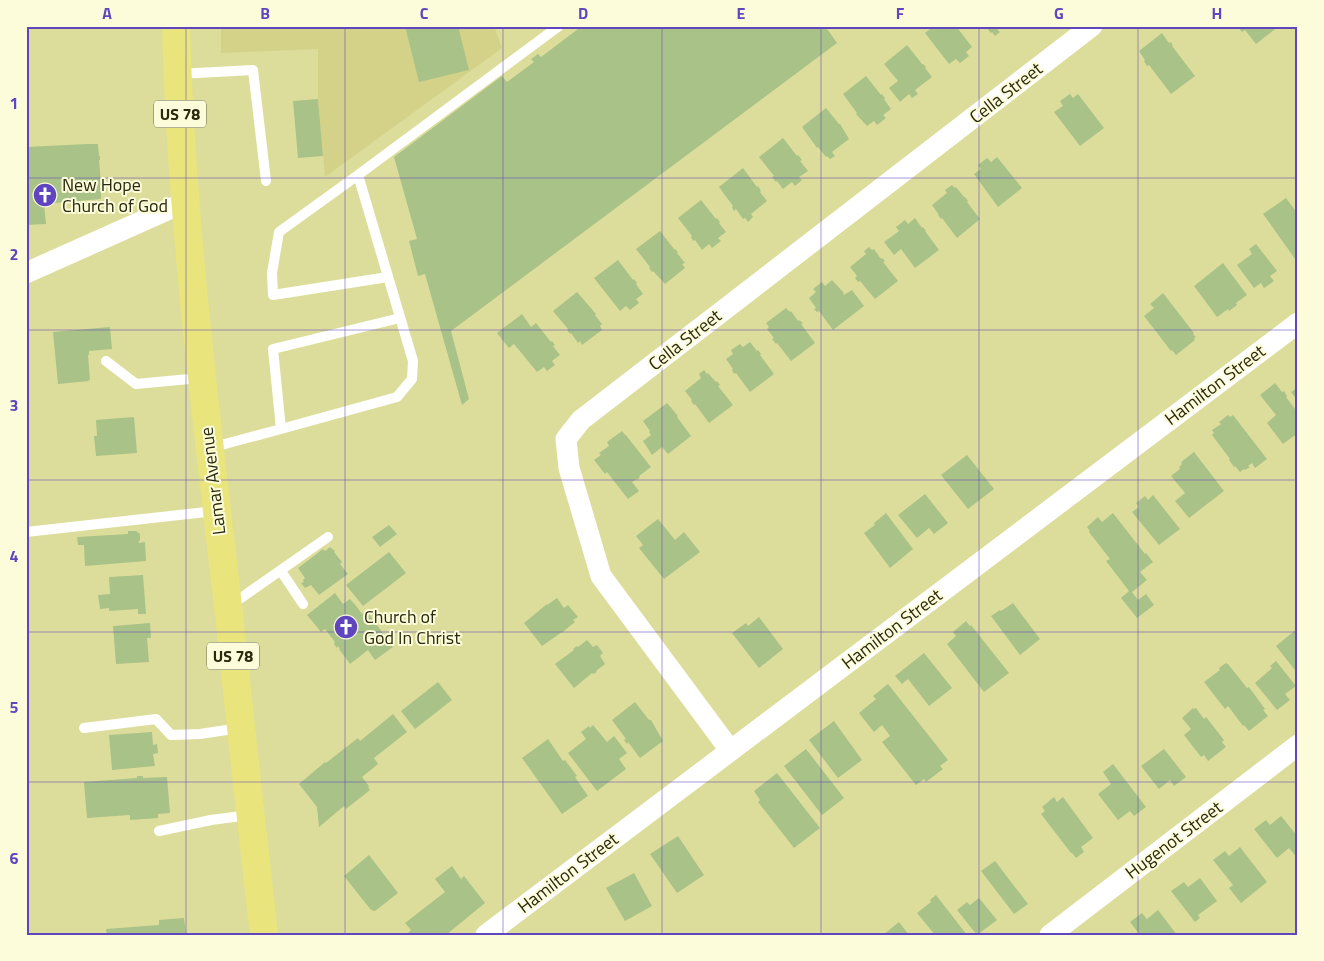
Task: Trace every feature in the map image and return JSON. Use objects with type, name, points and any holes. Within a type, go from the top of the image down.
[{"type":"main road","name":"Lamar Avenue","points":[[176,26],[185,202],[201,378],[264,935]]},
{"type":"street","name":"Cella Street","points":[[730,750],[601,576],[569,468],[566,439],[581,420],[1092,26]]},
{"type":"street","points":[[26,273],[185,202]]},
{"type":"street","name":"Hamilton Street","points":[[486,935],[1298,323]]},
{"type":"street","name":"Hugenot Street","points":[[1050,935],[1298,745]]},
{"type":"lane","points":[[388,277],[273,295],[272,274],[279,232],[559,26]]},
{"type":"lane","points":[[177,74],[253,70],[266,182]]},
{"type":"lane","points":[[209,448],[397,397],[412,380],[413,361],[358,174]]},
{"type":"lane","points":[[282,429],[273,349],[400,318]]},
{"type":"lane","points":[[106,361],[136,384],[201,378]]},
{"type":"lane","points":[[26,532],[216,511]]},
{"type":"lane","points":[[228,607],[328,537]]},
{"type":"lane","points":[[281,571],[303,604]]},
{"type":"lane","points":[[84,728],[156,719],[171,736],[200,734],[240,727]]},
{"type":"lane","points":[[159,831],[250,814]]},
{"type":"shaded area","points":[[221,26],[494,26],[502,48],[325,177],[318,99],[318,49],[221,53]]},
{"type":"building","points":[[405,26],[458,26],[469,70],[419,82]]},
{"type":"building","points":[[582,26],[825,26],[837,43],[451,331],[469,399],[462,405],[425,274],[418,276],[409,241],[417,239],[394,157],[502,76],[507,82],[534,62],[531,59],[538,54],[541,57]]},
{"type":"building","points":[[934,26],[956,26],[972,47],[966,52],[969,56],[960,63],[956,59],[949,64],[925,33]]},
{"type":"building","points":[[985,26],[1001,26],[997,29],[1000,32],[995,36]]},
{"type":"building","points":[[1237,26],[1279,26],[1256,44],[1245,30],[1242,32]]},
{"type":"building","points":[[1162,33],[1169,43],[1171,42],[1195,76],[1171,94],[1149,65],[1147,66],[1139,51]]},
{"type":"building","points":[[907,45],[932,77],[915,90],[918,94],[912,98],[909,94],[900,102],[889,88],[898,81],[884,64]]},
{"type":"building","points":[[866,76],[882,94],[891,109],[883,115],[886,118],[877,125],[874,121],[867,126],[856,114],[843,94]]},
{"type":"building","points":[[1070,94],[1073,98],[1078,94],[1104,128],[1080,146],[1054,112],[1063,106],[1060,101]]},
{"type":"building","points":[[318,99],[323,156],[298,158],[293,101]]},
{"type":"building","points":[[826,108],[840,124],[849,139],[832,152],[835,156],[830,159],[817,148],[802,127]]},
{"type":"building","points":[[783,138],[802,160],[800,161],[808,171],[799,177],[802,180],[795,186],[792,182],[783,189],[772,177],[774,176],[759,157]]},
{"type":"building","points":[[98,144],[101,183],[103,186],[101,186],[101,199],[44,204],[46,224],[26,225],[26,147]]},
{"type":"building","points":[[997,157],[1022,188],[998,207],[974,174],[981,169],[978,165],[987,158],[991,162]]},
{"type":"building","points":[[743,168],[758,186],[767,201],[751,214],[753,217],[748,222],[745,218],[743,219],[736,209],[734,211],[733,206],[719,187]]},
{"type":"building","points":[[952,185],[965,197],[980,219],[957,238],[932,205],[947,193],[945,190]]},
{"type":"building","points":[[1286,198],[1298,214],[1298,263],[1263,214]]},
{"type":"building","points":[[701,200],[717,218],[726,232],[718,238],[721,241],[712,248],[709,244],[702,250],[695,240],[693,241],[692,236],[678,218]]},
{"type":"building","points":[[915,218],[939,250],[915,268],[901,249],[894,255],[884,242],[899,231],[896,227],[905,220],[908,224]]},
{"type":"building","points":[[660,231],[685,263],[682,264],[685,268],[665,284],[652,272],[636,249]]},
{"type":"building","points":[[1256,244],[1277,271],[1270,276],[1274,281],[1264,288],[1261,283],[1254,288],[1237,265],[1252,254],[1249,249]]},
{"type":"building","points":[[869,247],[872,250],[874,249],[881,259],[885,261],[883,262],[898,281],[875,299],[860,281],[858,282],[855,278],[857,276],[850,267],[866,254],[864,251]]},
{"type":"building","points":[[618,260],[637,283],[643,294],[636,299],[639,303],[630,310],[626,306],[620,311],[594,278]]},
{"type":"building","points":[[1223,263],[1247,295],[1229,311],[1228,309],[1217,317],[1194,286]]},
{"type":"building","points":[[832,280],[844,295],[852,290],[864,306],[833,330],[819,311],[817,312],[814,309],[816,308],[809,298],[816,292],[813,289],[822,282],[825,286]]},
{"type":"building","points":[[577,292],[602,324],[600,326],[602,330],[582,345],[580,341],[578,343],[570,334],[553,311]]},
{"type":"building","points":[[1163,293],[1196,337],[1194,338],[1195,340],[1176,355],[1144,316],[1154,308],[1150,304]]},
{"type":"building","points":[[786,308],[791,311],[798,321],[803,323],[801,324],[815,343],[791,361],[772,339],[774,338],[767,329],[769,327],[766,323]]},
{"type":"building","points":[[522,314],[531,327],[536,323],[555,345],[553,346],[560,355],[552,361],[555,365],[547,371],[544,367],[537,372],[514,344],[509,348],[497,333]]},
{"type":"building","points":[[110,327],[112,349],[89,351],[90,380],[58,384],[53,332]]},
{"type":"building","points":[[750,342],[761,354],[774,374],[750,392],[736,373],[734,374],[726,359],[733,354],[731,350],[740,344],[743,347]]},
{"type":"building","points":[[704,370],[717,381],[720,385],[718,386],[733,405],[709,423],[685,391],[701,378],[699,374]]},
{"type":"building","points":[[1275,383],[1282,392],[1284,391],[1286,397],[1298,413],[1298,433],[1283,444],[1267,423],[1276,415],[1260,395]]},
{"type":"building","points":[[1298,387],[1298,401],[1291,392]]},
{"type":"building","points":[[667,403],[691,436],[668,454],[662,447],[652,455],[643,441],[651,435],[643,421]]},
{"type":"building","points":[[1228,415],[1230,417],[1233,415],[1267,459],[1255,468],[1252,463],[1248,466],[1250,467],[1240,472],[1234,467],[1212,435],[1214,433],[1212,430],[1221,424],[1219,422]]},
{"type":"building","points":[[134,417],[137,453],[96,456],[94,436],[97,436],[96,420]]},
{"type":"building","points":[[622,431],[651,467],[639,476],[637,480],[632,482],[639,491],[628,499],[607,472],[605,474],[594,460],[601,455],[599,453],[609,446],[607,442]]},
{"type":"building","points":[[1194,452],[1224,491],[1189,518],[1175,501],[1185,493],[1171,476],[1180,469],[1181,462]]},
{"type":"building","points":[[967,455],[994,489],[968,509],[941,475]]},
{"type":"building","points":[[925,494],[948,523],[934,534],[929,528],[917,538],[898,515]]},
{"type":"building","points":[[1153,495],[1180,529],[1159,545],[1132,512],[1139,507],[1136,503],[1145,496],[1148,500]]},
{"type":"building","points":[[886,513],[913,549],[890,568],[864,533]]},
{"type":"building","points":[[1113,513],[1153,562],[1140,572],[1147,580],[1132,592],[1138,600],[1146,594],[1154,605],[1137,618],[1121,598],[1129,591],[1106,561],[1110,559],[1087,527],[1098,517],[1102,522]]},
{"type":"building","points":[[658,519],[675,540],[684,532],[700,552],[664,579],[639,548],[643,545],[636,536]]},
{"type":"building","points":[[389,525],[397,534],[380,547],[372,537]]},
{"type":"building","points":[[128,531],[136,531],[140,534],[138,543],[145,542],[146,561],[85,566],[84,545],[78,545],[77,537],[128,534]]},
{"type":"building","points":[[330,547],[335,551],[342,562],[340,564],[348,574],[319,595],[311,585],[305,588],[301,583],[304,582],[305,578],[298,568],[323,549],[325,551]]},
{"type":"building","points":[[389,552],[406,573],[363,606],[346,585]]},
{"type":"building","points":[[143,575],[146,614],[138,614],[138,609],[109,611],[109,608],[100,609],[98,595],[110,594],[109,577]]},
{"type":"building","points":[[335,593],[343,604],[350,599],[362,614],[366,610],[393,647],[375,660],[368,650],[350,664],[325,629],[321,632],[307,615]]},
{"type":"building","points":[[557,598],[564,608],[568,605],[578,617],[562,633],[542,646],[524,623]]},
{"type":"building","points":[[1013,603],[1040,639],[1020,655],[991,616]]},
{"type":"building","points":[[759,617],[783,649],[759,668],[732,633],[746,623],[748,626]]},
{"type":"building","points":[[966,621],[1009,673],[984,692],[947,644],[956,636],[953,632]]},
{"type":"building","points":[[150,623],[151,638],[147,638],[149,662],[116,664],[113,626]]},
{"type":"building","points":[[1298,628],[1298,674],[1276,646]]},
{"type":"building","points":[[587,640],[593,647],[597,645],[603,653],[600,656],[605,664],[574,688],[555,664]]},
{"type":"building","points":[[924,653],[952,688],[929,706],[908,679],[902,684],[895,676]]},
{"type":"building","points":[[1276,661],[1296,686],[1285,694],[1290,700],[1277,710],[1255,683],[1272,668],[1270,666]]},
{"type":"building","points":[[1226,663],[1247,688],[1249,687],[1268,716],[1249,731],[1228,706],[1225,709],[1204,682]]},
{"type":"building","points":[[438,682],[452,700],[415,729],[401,711]]},
{"type":"building","points":[[888,684],[948,760],[940,766],[943,769],[926,782],[924,779],[916,785],[882,742],[890,736],[882,725],[874,732],[859,713],[876,699],[873,696]]},
{"type":"building","points":[[635,702],[651,720],[663,741],[640,758],[628,742],[627,744],[624,740],[626,739],[612,720]]},
{"type":"building","points":[[1193,708],[1196,708],[1204,719],[1206,717],[1224,740],[1222,742],[1226,747],[1208,761],[1204,755],[1201,757],[1184,735],[1191,729],[1182,718]]},
{"type":"building","points":[[393,714],[407,732],[374,758],[378,764],[362,777],[370,790],[346,809],[344,806],[319,827],[317,807],[299,784],[325,762],[358,738],[360,741]]},
{"type":"building","points":[[834,721],[862,760],[838,778],[809,740]]},
{"type":"building","points":[[593,725],[607,742],[614,736],[627,753],[619,759],[626,769],[597,791],[568,753],[586,739],[581,732]]},
{"type":"building","points":[[152,732],[153,745],[157,744],[158,753],[153,754],[155,766],[112,770],[109,735]]},
{"type":"building","points":[[548,739],[563,761],[565,760],[577,776],[575,777],[588,796],[562,814],[522,758]]},
{"type":"building","points":[[806,749],[844,798],[822,815],[784,766]]},
{"type":"building","points":[[1164,749],[1186,777],[1174,786],[1170,780],[1159,789],[1141,766]]},
{"type":"building","points":[[1113,764],[1146,807],[1134,816],[1130,811],[1118,820],[1098,794],[1111,784],[1103,772]]},
{"type":"building","points":[[777,773],[820,828],[794,848],[758,802],[760,800],[754,791]]},
{"type":"building","points":[[137,776],[143,776],[143,778],[167,777],[170,813],[158,814],[158,818],[130,820],[130,815],[87,818],[84,782],[137,778]]},
{"type":"building","points":[[1054,797],[1057,802],[1063,797],[1093,838],[1081,847],[1084,852],[1076,858],[1041,814],[1045,811],[1042,807]]},
{"type":"building","points":[[1281,816],[1298,837],[1298,859],[1289,848],[1277,858],[1254,829],[1266,820],[1270,825]]},
{"type":"building","points":[[678,836],[704,875],[677,893],[650,854]]},
{"type":"building","points":[[1240,847],[1267,882],[1241,903],[1229,888],[1233,885],[1213,860],[1225,851],[1229,856]]},
{"type":"building","points":[[369,855],[398,893],[375,911],[371,910],[344,876]]},
{"type":"building","points":[[995,861],[1028,904],[1014,914],[981,871]]},
{"type":"building","points":[[452,866],[461,879],[464,876],[485,903],[446,935],[406,935],[411,930],[405,923],[445,892],[435,879]]},
{"type":"building","points":[[634,873],[652,906],[625,921],[606,888]]},
{"type":"building","points":[[1200,878],[1217,901],[1198,915],[1200,918],[1195,922],[1171,891],[1184,882],[1188,887]]},
{"type":"building","points":[[936,895],[967,935],[935,935],[917,913],[931,902],[930,900]]},
{"type":"building","points":[[979,898],[997,920],[977,935],[957,910],[967,902],[970,905]]},
{"type":"building","points":[[1158,910],[1177,935],[1140,935],[1130,922],[1142,913],[1147,919]]},
{"type":"building","points":[[184,918],[186,935],[107,935],[106,929],[159,925],[159,920]]},
{"type":"building","points":[[899,922],[909,935],[883,935]]},
{"type":"place","name":"New Hope Church of God","points":[[45,195]]},
{"type":"place","name":"Church of God In Christ","points":[[346,627]]}]
